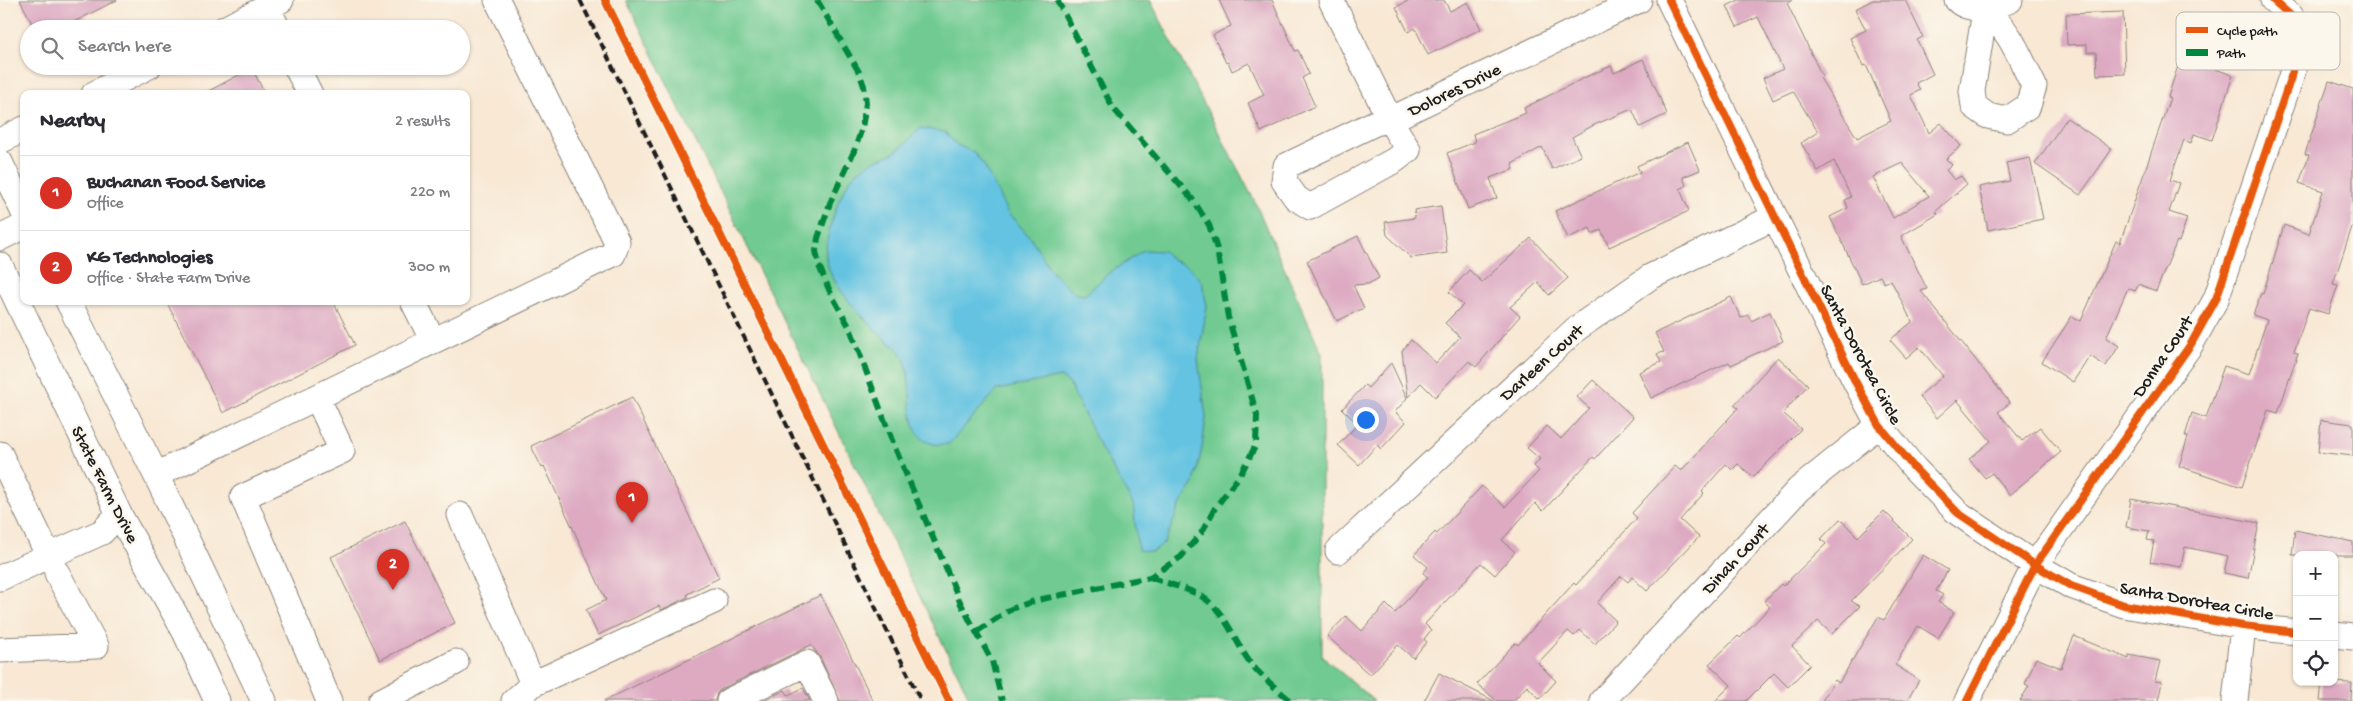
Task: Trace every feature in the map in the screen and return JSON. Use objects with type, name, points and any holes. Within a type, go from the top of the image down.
[{"type":"street","points":[[156,475],[613,254],[617,242],[497,0]]},
{"type":"street","name":"Dolores Drive","points":[[1331,0],[1390,120],[1639,0]]},
{"type":"street","name":"Santa Dorotea Circle","points":[[1669,0],[1856,383],[1879,425],[1915,469],[1958,512],[2071,586],[2124,606],[2243,626],[2293,632]]},
{"type":"street","points":[[1957,0],[1962,5],[1985,6],[2010,0]]},
{"type":"street","name":"Donna Court","points":[[2273,0],[2286,12]]},
{"type":"street","points":[[251,20],[275,12]]},
{"type":"street","name":"Donna Court","points":[[1967,701],[2035,564],[2191,344],[2216,299],[2294,70]]},
{"type":"street","points":[[102,90],[131,75]]},
{"type":"street","points":[[300,75],[308,90]]},
{"type":"street","points":[[1390,120],[1408,150],[1395,160],[1310,207],[1296,198],[1284,181],[1286,166],[1375,123],[1390,120]]},
{"type":"street","points":[[0,141],[20,131]]},
{"type":"street","points":[[0,162],[20,204]]},
{"type":"street","name":"Darleen Court","points":[[1338,550],[1576,329],[1650,277],[1775,217]]},
{"type":"street","points":[[0,238],[20,228]]},
{"type":"street","name":"State Farm Drive","points":[[0,266],[119,514],[185,632],[217,701]]},
{"type":"street","points":[[70,305],[156,475],[264,701]]},
{"type":"street","points":[[415,305],[433,341]]},
{"type":"street","points":[[317,397],[342,451],[243,497],[329,701]]},
{"type":"street","name":"Dinah Court","points":[[1602,701],[1799,489],[1879,425]]},
{"type":"street","points":[[0,454],[53,565],[96,646],[0,650]]},
{"type":"street","points":[[0,578],[53,565],[102,532],[119,514]]},
{"type":"street","points":[[460,516],[533,684]]},
{"type":"street","points":[[514,701],[533,684],[714,601]]},
{"type":"street","points":[[2235,701],[2243,626]]},
{"type":"street","points":[[2338,635],[2353,637]]},
{"type":"street","points":[[381,701],[456,662]]},
{"type":"street","points":[[729,701],[807,663],[826,701]]},
{"type":"green space","points":[[626,0],[1150,0],[1255,202],[1322,354],[1322,656],[1374,701],[971,701]]},
{"type":"water","points":[[921,128],[945,132],[957,145],[973,152],[984,165],[1007,212],[1031,238],[1052,272],[1076,294],[1085,295],[1109,273],[1144,250],[1163,251],[1173,260],[1189,267],[1202,282],[1207,306],[1198,359],[1206,417],[1202,448],[1194,483],[1180,505],[1164,543],[1152,552],[1138,550],[1133,504],[1100,447],[1069,383],[1060,377],[997,390],[949,444],[932,444],[921,437],[915,427],[907,367],[902,354],[856,310],[846,298],[831,273],[827,261],[827,240],[837,205],[848,183],[862,168],[873,161],[893,153]]},
{"type":"building","points":[[20,0],[117,0],[78,20],[30,20]]},
{"type":"building","points":[[1219,0],[1272,0],[1295,51],[1298,50],[1309,74],[1302,78],[1315,106],[1261,132],[1248,103],[1264,95],[1249,63],[1232,71],[1228,62],[1226,63],[1213,35],[1231,26]]},
{"type":"building","points":[[1410,0],[1444,0],[1450,11],[1468,2],[1481,29],[1428,55],[1415,28],[1408,32],[1396,7]]},
{"type":"building","points":[[1739,0],[1793,0],[1787,3],[1822,76],[1820,78],[1857,138],[1891,121],[1866,65],[1863,66],[1850,38],[1866,30],[1855,9],[1873,0],[1905,0],[1923,37],[1917,40],[1933,74],[1916,83],[1920,90],[1911,95],[1929,133],[1941,123],[1961,146],[1946,159],[1952,165],[1946,170],[1954,180],[1961,176],[1967,184],[1936,211],[1938,214],[1901,236],[1927,289],[1921,291],[2010,403],[1998,412],[2022,441],[2040,427],[2061,452],[2009,495],[1992,473],[1985,478],[1969,459],[1991,441],[1957,400],[1937,418],[1919,396],[1943,376],[1919,347],[1906,358],[1890,340],[1912,322],[1891,280],[1884,283],[1880,276],[1862,284],[1830,217],[1848,208],[1845,200],[1851,197],[1834,161],[1818,171],[1801,143],[1818,132],[1793,91],[1773,100],[1763,78],[1783,69],[1758,17],[1737,27],[1727,6]],"holes":[[[1902,163],[1929,196],[1893,218],[1873,177]]]},
{"type":"building","points":[[2123,12],[2125,74],[2097,75],[2096,52],[2087,52],[2087,44],[2067,45],[2066,14]]},
{"type":"building","points":[[1643,59],[1667,114],[1640,127],[1632,109],[1594,125],[1572,137],[1581,156],[1552,169],[1542,147],[1512,164],[1514,169],[1490,178],[1497,198],[1468,209],[1447,153],[1475,142],[1473,134],[1526,113],[1524,108],[1588,76],[1611,66],[1614,73]]},
{"type":"building","points":[[2177,70],[2218,70],[2233,75],[2212,140],[2194,134],[2191,143],[2184,140],[2170,180],[2179,183],[2169,212],[2187,218],[2179,242],[2177,241],[2156,291],[2138,284],[2135,291],[2128,288],[2106,338],[2119,346],[2106,366],[2090,356],[2073,382],[2042,362],[2072,316],[2081,321],[2116,241],[2120,243],[2170,98],[2168,97]]},
{"type":"building","points":[[239,75],[256,75],[263,90],[211,90]]},
{"type":"building","points":[[2329,81],[2353,89],[2353,224],[2333,284],[2338,285],[2328,314],[2309,308],[2294,352],[2298,353],[2278,413],[2268,410],[2242,487],[2179,466],[2188,437],[2185,436],[2192,413],[2206,418],[2224,366],[2249,374],[2267,320],[2253,315],[2261,293],[2263,294],[2284,225],[2309,234],[2323,191],[2299,183],[2309,155],[2305,154]]},
{"type":"building","points":[[2067,118],[2112,149],[2080,195],[2035,164]]},
{"type":"building","points":[[1688,142],[1700,170],[1683,177],[1686,186],[1680,189],[1689,211],[1609,247],[1601,230],[1592,234],[1590,228],[1568,238],[1555,211],[1640,172],[1637,166]]},
{"type":"building","points":[[2030,158],[2043,219],[1988,230],[1979,187],[2010,181],[2006,163]]},
{"type":"building","points":[[1441,206],[1447,253],[1411,258],[1387,235],[1385,222],[1415,218],[1414,210]]},
{"type":"building","points":[[1358,236],[1379,278],[1368,284],[1353,285],[1364,308],[1337,321],[1307,261]]},
{"type":"building","points":[[1531,238],[1568,278],[1549,295],[1538,282],[1510,307],[1520,316],[1476,367],[1469,361],[1435,397],[1421,383],[1408,397],[1402,351],[1411,340],[1436,363],[1460,337],[1445,323],[1463,305],[1449,292],[1469,270],[1482,282]]},
{"type":"building","points":[[1731,297],[1741,318],[1748,315],[1751,321],[1770,312],[1783,341],[1731,365],[1729,362],[1651,398],[1639,372],[1661,362],[1657,354],[1664,352],[1655,333]]},
{"type":"building","points":[[168,305],[335,305],[355,345],[223,413]]},
{"type":"building","points":[[1778,357],[1808,385],[1783,413],[1801,429],[1753,477],[1738,464],[1732,470],[1726,464],[1680,520],[1699,537],[1647,591],[1632,577],[1628,582],[1621,576],[1597,603],[1616,621],[1595,644],[1580,630],[1574,636],[1568,631],[1538,663],[1556,681],[1540,699],[1527,686],[1513,701],[1497,701],[1477,684],[1515,643],[1518,645],[1574,583],[1576,585],[1637,518],[1632,513],[1675,466],[1681,471],[1738,408],[1734,405]]},
{"type":"building","points":[[1391,363],[1407,398],[1395,412],[1406,422],[1381,449],[1377,445],[1359,465],[1338,445],[1358,424],[1342,409],[1365,385],[1368,388]]},
{"type":"building","points":[[1593,380],[1633,417],[1595,459],[1593,457],[1543,511],[1535,503],[1502,540],[1515,552],[1495,575],[1481,563],[1425,624],[1431,630],[1424,639],[1427,642],[1413,658],[1398,645],[1370,675],[1327,636],[1346,616],[1362,631],[1386,604],[1395,613],[1428,577],[1423,573],[1428,567],[1414,555],[1435,532],[1437,534],[1482,486],[1505,507],[1539,471],[1534,466],[1540,459],[1527,448],[1547,426],[1561,439],[1589,408],[1577,397]]},
{"type":"building","points":[[632,397],[719,578],[687,594],[688,597],[661,610],[659,606],[598,635],[586,610],[606,600],[544,466],[542,468],[531,446]]},
{"type":"building","points":[[2321,420],[2353,424],[2353,456],[2318,452]]},
{"type":"building","points":[[2131,499],[2259,523],[2248,578],[2224,573],[2228,556],[2185,547],[2181,567],[2150,562],[2154,541],[2147,540],[2149,531],[2126,527]]},
{"type":"building","points":[[1884,511],[1912,539],[1851,601],[1860,606],[1832,634],[1818,621],[1792,646],[1810,665],[1788,687],[1774,673],[1746,701],[1715,701],[1731,685],[1709,664],[1738,636],[1740,638],[1770,607],[1764,601],[1781,584],[1783,586],[1826,544],[1821,539],[1840,519],[1858,537]]},
{"type":"building","points":[[405,521],[455,623],[380,660],[331,557]]},
{"type":"building","points":[[2295,530],[2353,542],[2353,555],[2338,555],[2338,551],[2293,551],[2292,555]]},
{"type":"building","points":[[1923,555],[1948,570],[1936,591],[1943,595],[1938,602],[1954,612],[1938,638],[1918,626],[1895,665],[1919,680],[1907,701],[1822,701],[1835,680],[1839,683],[1878,617],[1884,620]]},
{"type":"building","points":[[821,595],[873,701],[840,701],[820,657],[811,645],[723,688],[717,693],[715,701],[604,701]]},
{"type":"building","points":[[2074,636],[2129,659],[2129,655],[2160,661],[2155,681],[2162,682],[2158,701],[2020,701],[2029,686],[2025,684],[2036,658],[2061,668]]},
{"type":"building","points":[[1439,673],[1494,701],[1424,701]]},
{"type":"building","points":[[2338,683],[2352,683],[2351,701],[2320,701],[2322,686],[2338,686]]},
{"type":"building","points":[[803,688],[810,701],[762,701],[785,690],[788,695]]},
{"type":"railway","points":[[580,0],[921,701]]},
{"type":"marked path","points":[[817,0],[859,72],[864,86],[866,103],[862,128],[855,149],[830,203],[818,238],[816,251],[819,266],[831,294],[850,328],[893,443],[961,604],[992,661],[1002,701]]},
{"type":"marked path","points":[[976,632],[1011,609],[1037,600],[1150,577],[1181,557],[1202,532],[1215,508],[1240,475],[1256,445],[1257,415],[1228,317],[1217,249],[1209,225],[1193,200],[1113,108],[1057,0]]},
{"type":"marked path","points":[[1150,577],[1192,591],[1211,604],[1224,619],[1249,661],[1291,701]]},
{"type":"cycle path","points":[[605,0],[949,701]]},
{"type":"cycle path","points":[[1669,0],[1856,383],[1879,425],[1915,469],[1958,513],[2035,565],[2071,586],[2124,605],[2243,626],[2293,632]]},
{"type":"cycle path","points":[[2273,0],[2286,12]]},
{"type":"cycle path","points":[[1967,701],[2035,565],[2191,344],[2216,299],[2293,70]]},
{"type":"place","name":"Buchanan Food Service","points":[[632,523]]},
{"type":"place","name":"KG Technologies","points":[[393,590]]}]
